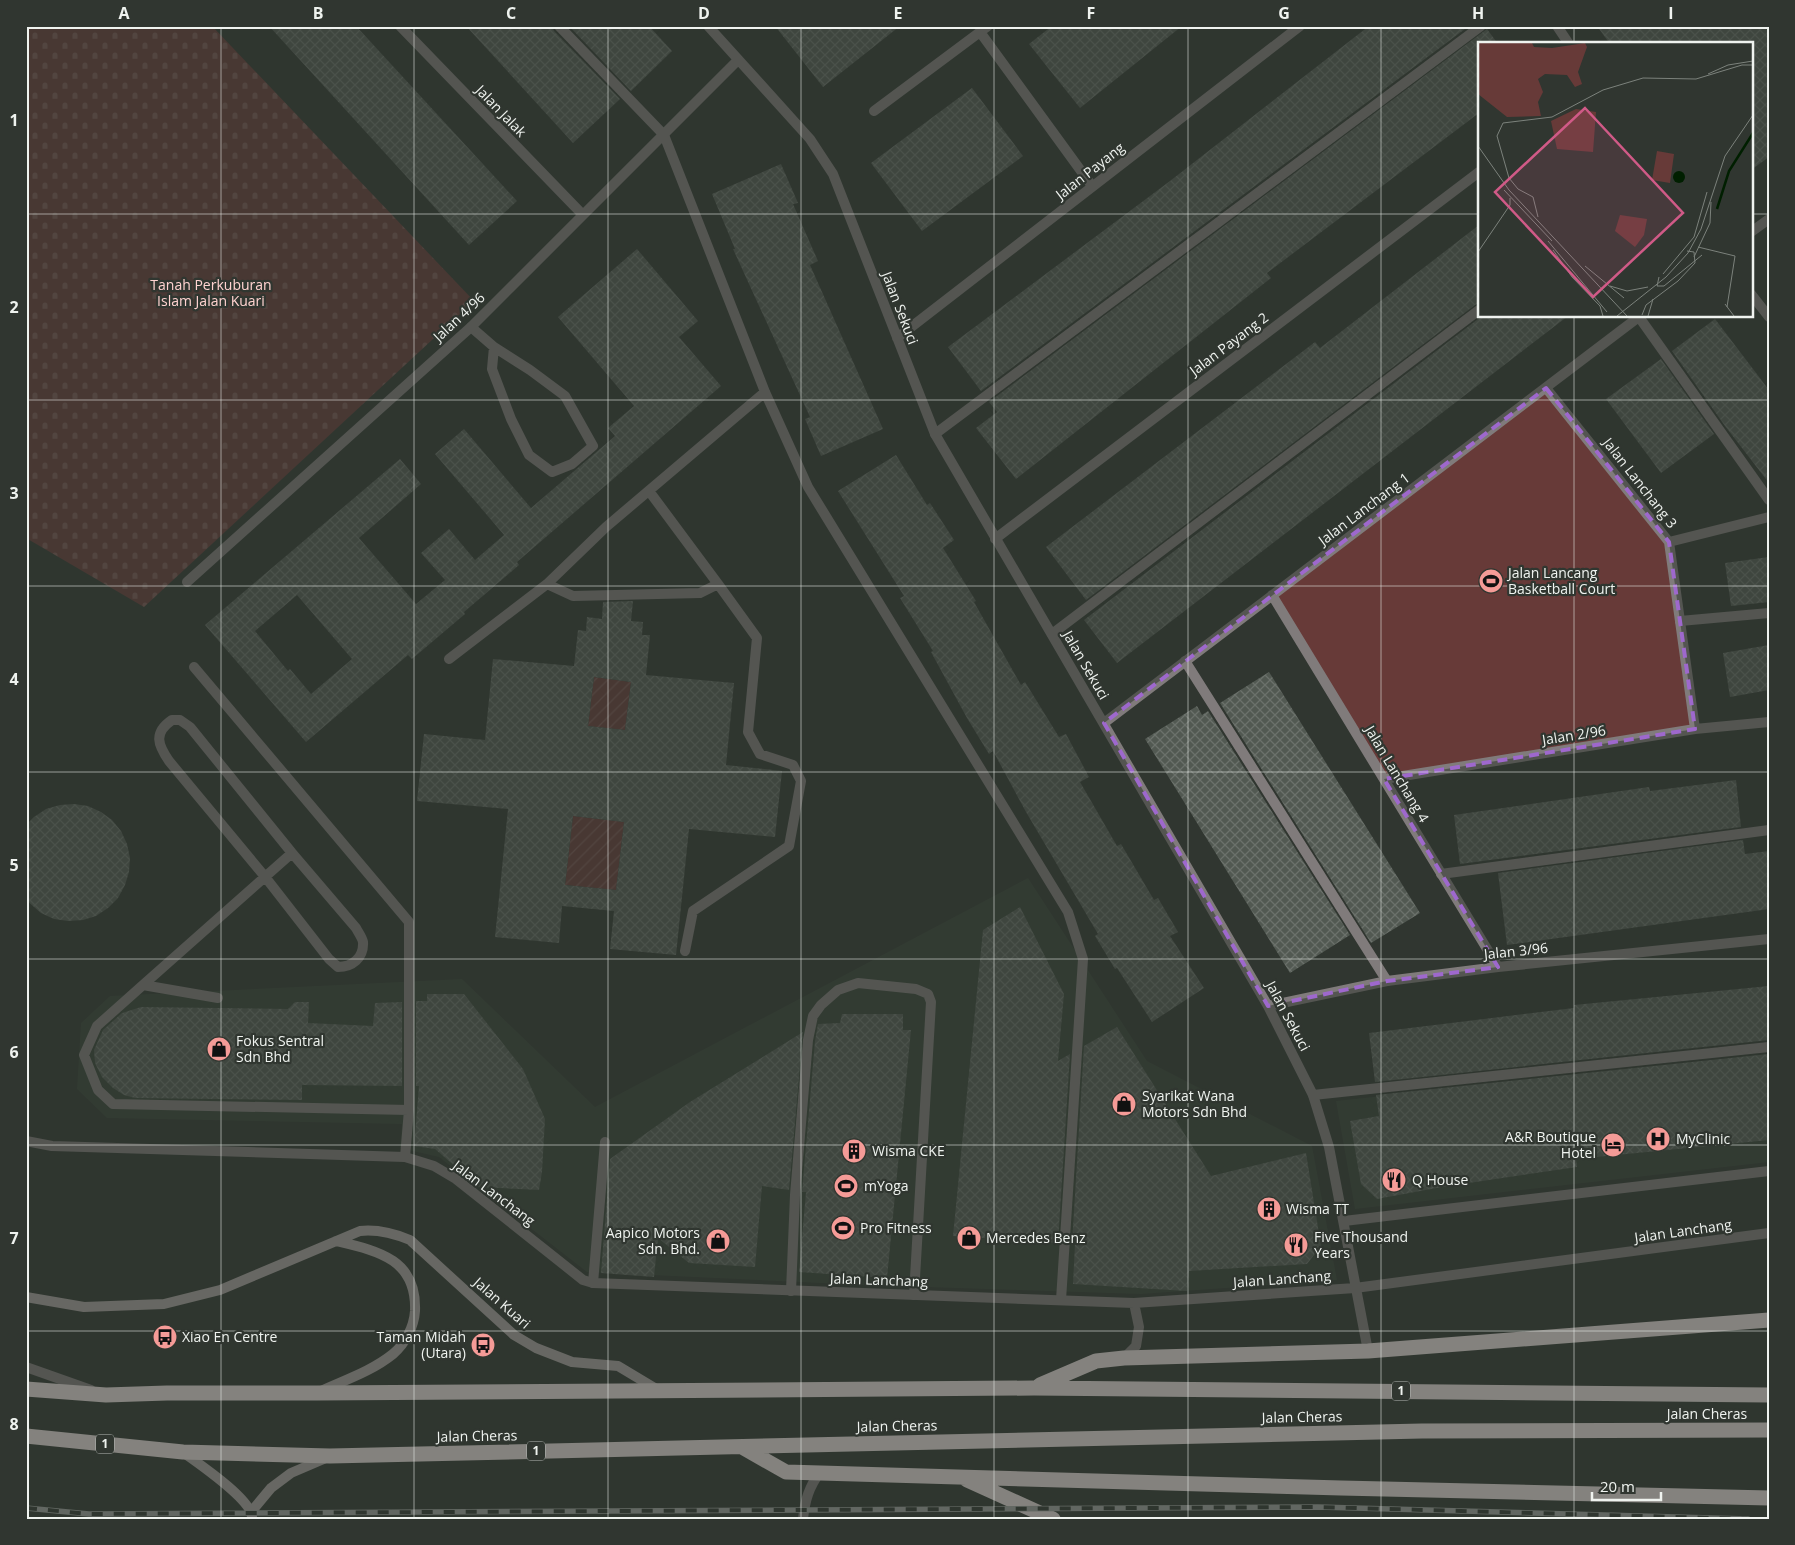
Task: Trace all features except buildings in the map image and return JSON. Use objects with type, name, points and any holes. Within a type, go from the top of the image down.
[{"type":"highway","points":[[1735,1323],[1769,1312]]},
{"type":"highway","points":[[1034,1388],[1096,1361],[1124,1358],[1368,1351],[1769,1320]]},
{"type":"highway","name":"Jalan Cheras","points":[[26,1389],[106,1395],[167,1393],[1034,1388],[1769,1395]]},
{"type":"highway","name":"Jalan Cheras","points":[[26,1436],[183,1452],[330,1456],[1412,1431],[1769,1430]]},
{"type":"highway","points":[[742,1447],[786,1472],[1769,1498]]},
{"type":"highway","points":[[961,1477],[1053,1519]]},
{"type":"street","name":"Jalan Jalak","points":[[400,26],[583,215]]},
{"type":"street","points":[[559,26],[664,135],[765,392],[808,487],[1068,912],[1083,959],[1061,1300]]},
{"type":"street","name":"Jalan Sekuci","points":[[708,26],[810,139],[833,174],[934,434],[1268,1006],[1313,1095],[1328,1147],[1344,1221],[1368,1351]]},
{"type":"street","name":"Jalan Payang","points":[[897,338],[1300,26]]},
{"type":"street","points":[[934,434],[1481,26]]},
{"type":"street","points":[[1557,26],[1568,42]]},
{"type":"street","points":[[874,112],[984,29],[1092,186]]},
{"type":"street","name":"Jalan 4/96","points":[[187,582],[470,326],[738,60]]},
{"type":"street","name":"Jalan Payang 2","points":[[995,539],[1478,173]]},
{"type":"street","points":[[1752,231],[1769,219]]},
{"type":"street","points":[[1752,295],[1769,317]]},
{"type":"street","points":[[1052,634],[1478,311]]},
{"type":"street","name":"Jalan Lanchang 1","points":[[1104,723],[1639,318]]},
{"type":"street","points":[[1641,318],[1769,500]]},
{"type":"street","points":[[470,326],[494,347],[530,370],[565,396],[592,446],[572,464],[552,472],[529,455],[511,419],[492,369],[494,347]]},
{"type":"street","name":"Jalan Lanchang 3","points":[[1546,388],[1669,542],[1695,729]]},
{"type":"street","points":[[449,659],[547,584],[606,527],[765,392]]},
{"type":"street","points":[[649,491],[757,638],[748,732],[760,754],[792,765],[801,781],[789,846],[693,911],[685,951]]},
{"type":"street","points":[[1669,542],[1769,517]]},
{"type":"street","points":[[547,584],[573,596],[700,593],[718,584]]},
{"type":"street","name":"Jalan Lanchang 4","points":[[1272,596],[1498,967]]},
{"type":"street","points":[[1680,621],[1769,613]]},
{"type":"street","points":[[1185,661],[1387,981]]},
{"type":"street","points":[[194,667],[408,922],[409,1110],[405,1157]]},
{"type":"street","points":[[172,720],[180,720],[190,727],[292,853],[356,928],[363,940],[362,951],[357,961],[347,967],[338,967],[329,959],[162,750],[159,742],[160,733],[165,725],[172,720]]},
{"type":"street","name":"Jalan 2/96","points":[[1384,779],[1695,729],[1769,722]]},
{"type":"street","points":[[1441,874],[1769,830]]},
{"type":"street","points":[[292,853],[97,1026],[84,1055],[98,1090],[113,1104],[409,1110]]},
{"type":"street","name":"Jalan 3/96","points":[[1268,1006],[1387,981],[1498,967],[1769,939]]},
{"type":"street","points":[[791,1291],[795,1195],[808,1040],[813,1016],[821,1005],[838,990],[858,983],[916,989],[928,994],[931,1002],[914,1295]]},
{"type":"street","points":[[143,985],[218,998]]},
{"type":"street","points":[[1313,1095],[1769,1047]]},
{"type":"street","name":"Jalan Lanchang","points":[[26,1141],[52,1146],[405,1157],[434,1166],[456,1179],[583,1280],[593,1284],[1134,1303],[1355,1288],[1769,1233]]},
{"type":"street","points":[[593,1284],[605,1142]]},
{"type":"street","points":[[1344,1221],[1769,1171]]},
{"type":"street","name":"Jalan Kuari","points":[[26,1297],[84,1307],[164,1304],[220,1290],[360,1232],[373,1230],[394,1233],[410,1240],[514,1335],[536,1348],[572,1362],[618,1366],[659,1390]]},
{"type":"street","points":[[316,1393],[379,1364],[395,1353],[408,1336],[414,1318],[415,1301],[413,1285],[406,1272],[398,1264],[385,1255],[369,1249],[336,1241]]},
{"type":"street","points":[[1124,1358],[1136,1346],[1139,1327],[1134,1303]]},
{"type":"street","points":[[26,1367],[106,1395]]},
{"type":"street","points":[[183,1452],[221,1480],[251,1515],[271,1488],[291,1473],[330,1456]]},
{"type":"street","points":[[803,1519],[804,1503],[811,1484],[820,1472]]},
{"type":"highlighted area","points":[[1546,388],[1669,542],[1695,729],[1384,779],[1498,967],[1387,981],[1268,1006],[1104,723]]},
{"type":"shaded area","points":[[1028,878],[1147,1061],[1312,1146],[1337,1280],[1141,1294],[864,1285],[587,1272],[439,1157],[400,1148],[402,1124],[107,1118],[77,1089],[81,1023],[110,996],[462,979],[595,1107]]},
{"type":"shaded area","points":[[1769,1054],[1769,1162],[1355,1209],[1336,1101]]},
{"type":"green space","name":"Tanah Perkuburan Islam Jalan Kuari","points":[[26,26],[212,26],[474,301],[144,607],[26,538]]},
{"type":"green space","points":[[1546,388],[1669,542],[1695,729],[1384,779],[1272,595]]},
{"type":"green space","points":[[594,677],[631,682],[625,730],[588,726]]},
{"type":"green space","points":[[573,816],[624,822],[616,890],[565,885]]},
{"type":"railway","points":[[26,1508],[89,1514],[1318,1507],[1748,1519]]},
{"type":"place","name":"Jalan Lancang Basketball Court","points":[[1491,581]]},
{"type":"place","name":"Fokus Sentral Sdn Bhd","points":[[219,1049]]},
{"type":"place","name":"Syarikat Wana Motors Sdn Bhd","points":[[1124,1104]]},
{"type":"place","name":"MyClinic","points":[[1658,1139]]},
{"type":"place","name":"A&R Boutique Hotel","points":[[1613,1145]]},
{"type":"place","name":"Wisma CKE","points":[[854,1151]]},
{"type":"place","name":"Q House","points":[[1394,1180]]},
{"type":"place","name":"mYoga","points":[[846,1186]]},
{"type":"place","name":"Wisma TT","points":[[1269,1209]]},
{"type":"place","name":"Pro Fitness","points":[[843,1228]]},
{"type":"place","name":"Mercedes Benz","points":[[969,1238]]},
{"type":"place","name":"Aapico Motors Sdn. Bhd.","points":[[718,1241]]},
{"type":"place","name":"Five Thousand Years","points":[[1296,1245]]},
{"type":"place","name":"Xiao En Centre","points":[[165,1337]]},
{"type":"place","name":"Taman Midah (Utara)","points":[[483,1345]]}]
